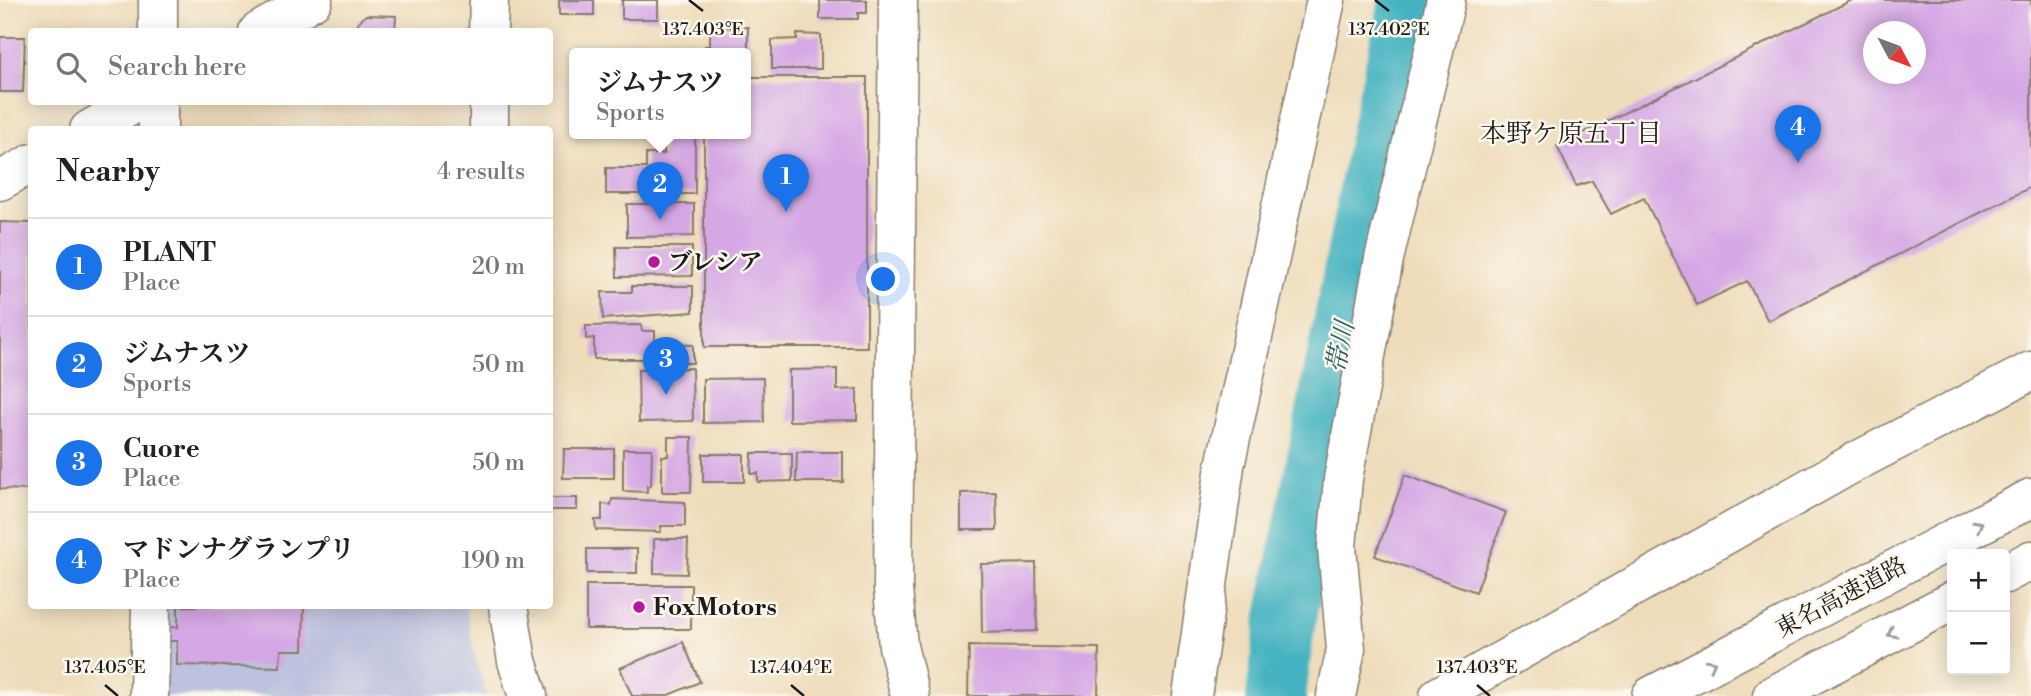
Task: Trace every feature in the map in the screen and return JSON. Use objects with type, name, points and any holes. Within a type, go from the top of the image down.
[{"type":"main road","points":[[158,0],[158,28]]},
{"type":"main road","points":[[265,28],[313,0]]},
{"type":"main road","points":[[488,28],[489,0]]},
{"type":"main road","points":[[898,0],[893,589],[898,646],[910,696]]},
{"type":"main road","points":[[1192,696],[1225,466],[1326,0]]},
{"type":"main road","points":[[1336,696],[1346,649],[1337,547],[1343,479],[1384,259],[1446,0]]},
{"type":"main road","points":[[96,126],[132,105]]},
{"type":"main road","points":[[158,105],[158,126]]},
{"type":"main road","points":[[489,105],[489,126]]},
{"type":"main road","points":[[0,181],[28,165]]},
{"type":"main road","points":[[1439,696],[1481,686],[1857,461],[2031,372]]},
{"type":"main road","name":"東名高速道路","points":[[1651,696],[2031,498]]},
{"type":"main road","points":[[2010,571],[2031,560]]},
{"type":"main road","points":[[1772,696],[1947,604]]},
{"type":"main road","points":[[149,696],[150,609]]},
{"type":"main road","points":[[508,609],[517,660],[528,696]]},
{"type":"shaded area","points":[[166,609],[467,609],[474,652],[487,696],[162,696]]},
{"type":"building","points":[[559,0],[594,0],[594,15],[559,15]]},
{"type":"building","points":[[622,0],[658,0],[658,19],[622,19]]},
{"type":"building","points":[[820,0],[867,0],[867,13],[858,13],[858,19],[820,19]]},
{"type":"building","points":[[1852,0],[2031,0],[2031,187],[1768,321],[1747,281],[1697,305],[1644,198],[1611,214],[1592,181],[1576,186],[1557,146]]},
{"type":"building","points":[[366,15],[396,16],[395,28],[358,28],[358,22]]},
{"type":"building","points":[[748,27],[748,48],[705,48],[710,46],[710,28]]},
{"type":"building","points":[[797,34],[821,35],[821,69],[772,69],[772,40],[797,39]]},
{"type":"building","points":[[0,37],[25,37],[23,92],[0,92]]},
{"type":"building","points":[[751,77],[867,77],[867,347],[704,347],[704,139],[751,139]]},
{"type":"building","points":[[664,139],[695,139],[695,194],[606,194],[606,168],[646,168],[646,154],[664,154]]},
{"type":"building","points":[[627,204],[694,204],[694,236],[627,237]]},
{"type":"building","points":[[0,222],[28,223],[28,490],[0,489]]},
{"type":"building","name":"ブレシア","points":[[616,247],[692,247],[692,276],[617,277]]},
{"type":"building","points":[[632,286],[693,286],[693,312],[603,319],[602,292],[632,292]]},
{"type":"building","points":[[641,325],[642,331],[655,331],[655,359],[594,359],[594,338],[586,339],[586,326]]},
{"type":"building","points":[[671,344],[693,345],[693,363],[670,363]]},
{"type":"building","points":[[692,368],[693,421],[639,422],[638,370]]},
{"type":"building","points":[[837,369],[837,390],[857,389],[857,420],[789,421],[789,370]]},
{"type":"building","points":[[763,378],[764,422],[703,423],[703,379]]},
{"type":"building","points":[[668,437],[692,437],[691,492],[662,492],[662,456],[668,456]]},
{"type":"building","points":[[564,449],[614,449],[614,478],[563,478]]},
{"type":"building","points":[[623,449],[652,449],[651,486],[647,486],[647,492],[623,491]]},
{"type":"building","points":[[797,452],[843,452],[843,482],[796,482]]},
{"type":"building","points":[[752,453],[792,453],[792,481],[758,482],[758,473],[751,474]]},
{"type":"building","points":[[703,454],[744,454],[744,482],[703,482]]},
{"type":"building","points":[[1405,475],[1506,512],[1476,592],[1375,556]]},
{"type":"building","points":[[996,492],[997,530],[961,530],[961,493]]},
{"type":"building","points":[[553,498],[577,498],[577,510],[553,510]]},
{"type":"building","points":[[612,499],[685,502],[685,526],[661,526],[661,532],[596,530],[595,520],[602,520],[602,504],[611,505]]},
{"type":"building","points":[[654,539],[688,539],[687,574],[654,573]]},
{"type":"building","points":[[587,549],[637,549],[637,573],[587,573]]},
{"type":"building","points":[[1036,563],[1037,631],[982,633],[981,564]]},
{"type":"building","name":"FoxMotors","points":[[586,585],[691,585],[691,629],[586,629]]},
{"type":"building","points":[[178,609],[304,609],[303,650],[281,650],[280,667],[177,665],[177,641],[169,641],[169,627],[178,627]]},
{"type":"building","points":[[683,642],[700,682],[666,696],[632,696],[620,668]]},
{"type":"building","points":[[969,646],[1099,648],[1098,696],[968,696]]},
{"type":"waterway","name":"帯川","points":[[1276,696],[1286,618],[1381,129],[1410,0]]},
{"type":"place","name":"マドンナグランプリ","points":[[1798,163]]},
{"type":"place","name":"PLANT","points":[[786,212]]},
{"type":"place","name":"ジムナスツ","points":[[660,220]]},
{"type":"place","name":"ブレシア","points":[[654,262]]},
{"type":"place","name":"Cuore","points":[[666,395]]},
{"type":"place","name":"FoxMotors","points":[[639,607]]},
{"type":"district","name":"本野ケ原五丁目","points":[[1571,133]]}]
